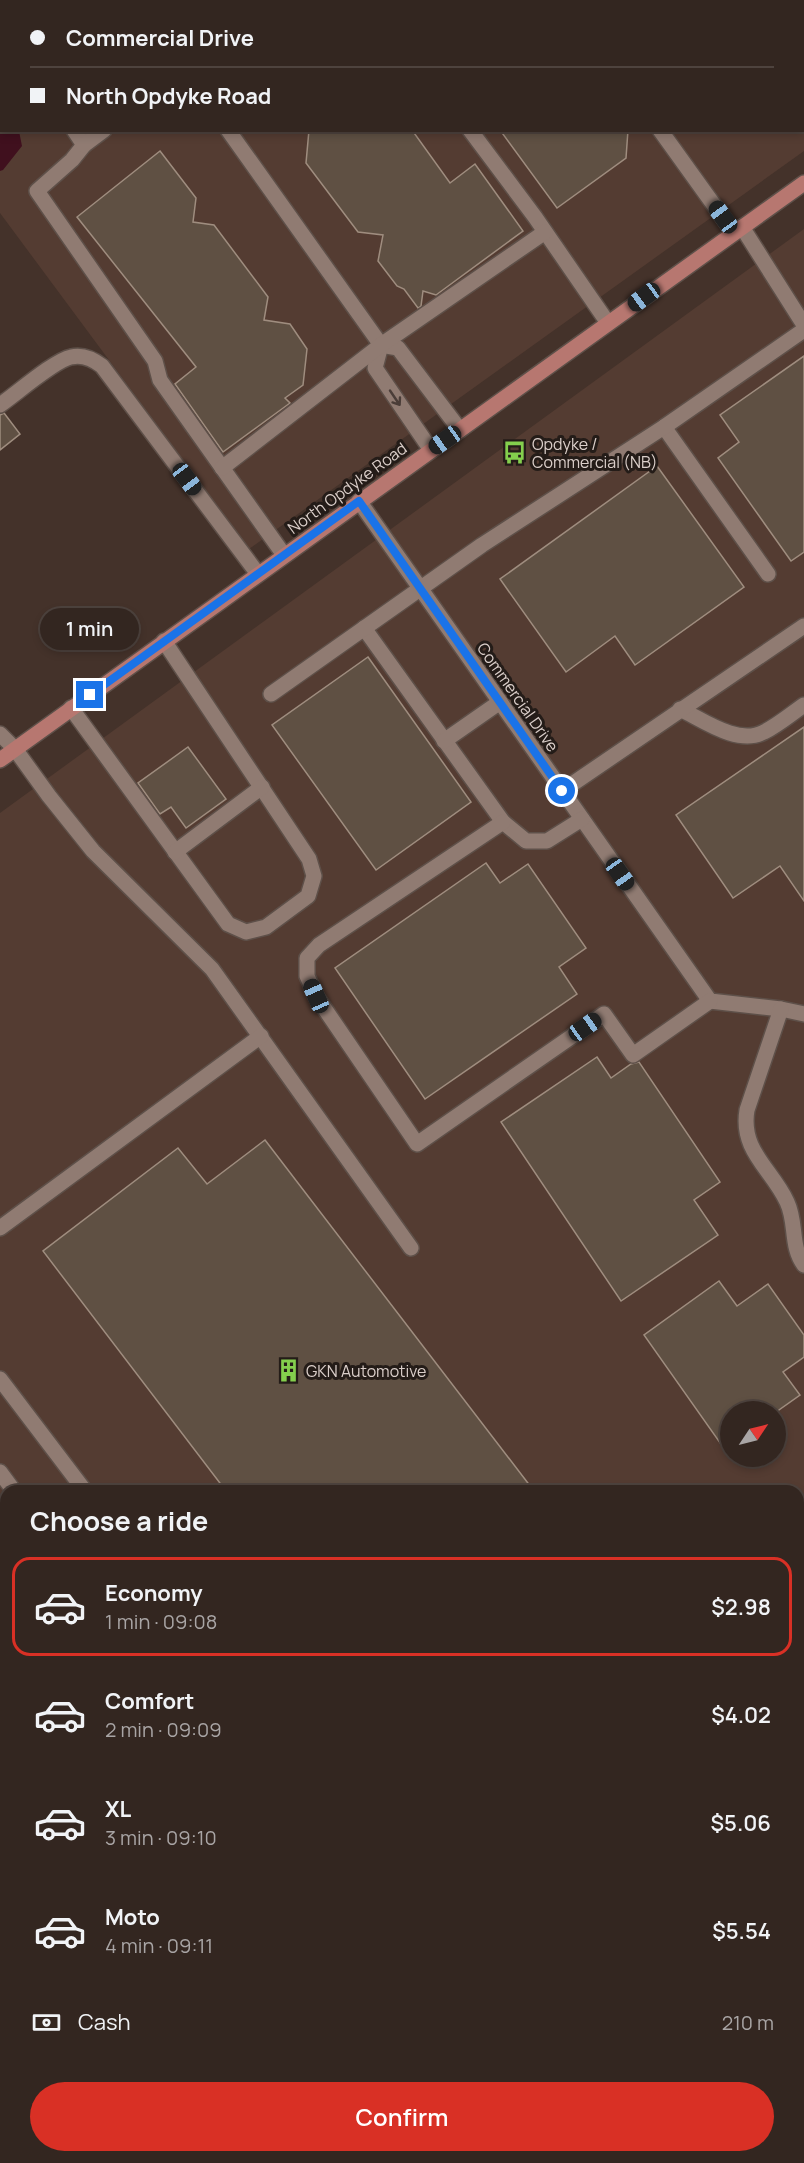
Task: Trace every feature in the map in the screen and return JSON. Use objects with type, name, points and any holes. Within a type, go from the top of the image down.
[{"type":"main road","name":"North Opdyke Road","points":[[0,760],[804,183]]},
{"type":"street","points":[[75,132],[84,145]]},
{"type":"street","points":[[101,132],[84,145],[72,160],[37,191],[155,361],[160,380],[284,555]]},
{"type":"street","points":[[229,132],[381,345],[398,348],[460,430]]},
{"type":"street","points":[[471,132],[608,323]]},
{"type":"street","points":[[662,132],[738,230],[804,325]]},
{"type":"street","points":[[222,468],[381,345],[545,232]]},
{"type":"street","points":[[271,694],[482,545],[664,427],[804,330]]},
{"type":"street","points":[[381,345],[375,368],[430,450]]},
{"type":"street","points":[[0,405],[70,357],[86,357],[94,360],[102,366],[258,574]]},
{"type":"street","points":[[664,427],[768,574]]},
{"type":"street","name":"Commercial Drive","points":[[359,501],[710,1001]]},
{"type":"street","points":[[562,791],[804,626]]},
{"type":"street","points":[[364,628],[503,822],[526,841],[547,841],[582,819]]},
{"type":"street","points":[[71,708],[228,924],[246,932],[266,927],[308,896],[314,876],[309,859],[164,641]]},
{"type":"street","points":[[444,741],[500,702]]},
{"type":"street","points":[[680,709],[737,736],[750,737],[763,733],[804,705]]},
{"type":"street","points":[[0,734],[15,749],[93,851],[212,969],[411,1248]]},
{"type":"street","points":[[175,852],[262,787]]},
{"type":"street","points":[[503,822],[319,945],[307,958],[307,976],[316,996],[417,1144],[604,1014],[633,1055],[710,1001],[781,1009],[804,1014]]},
{"type":"street","points":[[781,1009],[744,1125],[756,1155],[787,1202],[792,1217],[794,1245],[804,1265]]},
{"type":"street","points":[[0,1228],[261,1036]]},
{"type":"street","points":[[0,1378],[80,1485]]},
{"type":"street","points":[[0,1472],[10,1485]]},
{"type":"shaded area","points":[[0,132],[804,132],[804,151],[249,549],[0,213]]},
{"type":"shaded area","points":[[0,132],[19,132],[22,146],[0,171]]},
{"type":"shaded area","points":[[804,229],[804,1485],[0,1485],[0,813]]},
{"type":"building","points":[[309,132],[413,132],[450,183],[475,164],[523,231],[436,295],[423,291],[421,306],[418,308],[378,261],[383,235],[358,232],[306,163]]},
{"type":"building","points":[[501,132],[628,132],[626,158],[557,208]]},
{"type":"building","points":[[160,151],[196,198],[193,222],[214,225],[268,297],[264,320],[290,324],[307,349],[303,385],[285,398],[290,403],[223,452],[175,384],[196,367],[77,217]]},
{"type":"building","points":[[804,356],[804,552],[791,561],[718,458],[739,442],[720,415]]},
{"type":"building","points":[[4,413],[20,434],[0,450],[0,415]]},
{"type":"building","points":[[657,466],[744,587],[635,665],[615,636],[566,672],[500,579]]},
{"type":"building","points":[[368,657],[471,802],[376,870],[272,725]]},
{"type":"building","points":[[804,727],[804,901],[780,866],[733,898],[676,815]]},
{"type":"building","points":[[188,747],[226,799],[186,828],[171,807],[160,814],[138,783]]},
{"type":"building","points":[[486,863],[500,883],[528,864],[586,948],[559,967],[577,994],[425,1099],[335,968]]},
{"type":"building","points":[[597,1057],[611,1078],[631,1064],[639,1062],[720,1182],[694,1200],[718,1235],[621,1301],[501,1122]]},
{"type":"building","name":"GKN Automotive","points":[[265,1140],[529,1485],[221,1485],[43,1251],[178,1148],[207,1184]]},
{"type":"building","points":[[719,1281],[737,1306],[768,1284],[804,1335],[804,1357],[783,1372],[800,1395],[786,1405],[786,1401],[720,1401],[720,1443],[644,1335]]},
{"type":"place","name":"Opdyke / Commercial (NB)","points":[[514,453]]},
{"type":"place","name":"GKN Automotive","points":[[288,1371]]},
{"type":"route","points":[[90,695],[359,501],[562,791]]}]
